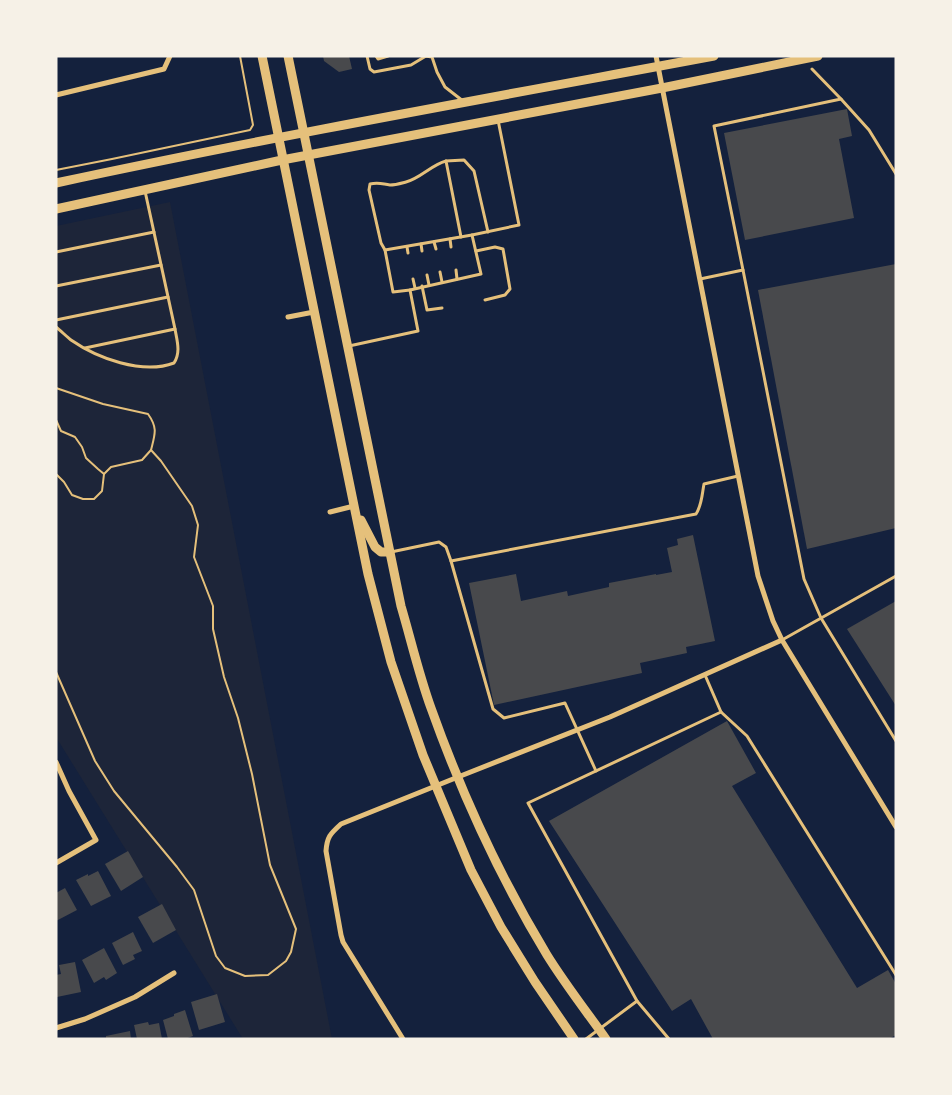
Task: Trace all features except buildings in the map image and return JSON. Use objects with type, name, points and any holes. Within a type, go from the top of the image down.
[{"type":"main road","points":[[262,56],[368,574],[391,662],[422,755],[472,870],[501,927],[535,982],[574,1039]]},
{"type":"main road","points":[[288,56],[401,606],[431,708],[489,847],[524,914],[547,955],[606,1039]]},
{"type":"main road","points":[[56,183],[278,137],[714,56]]},
{"type":"main road","points":[[56,209],[282,160],[662,88],[818,56]]},
{"type":"main road","points":[[354,506],[375,547],[381,552],[390,552]]},
{"type":"street","points":[[56,95],[164,69],[170,56]]},
{"type":"street","points":[[656,56],[758,576],[773,621],[782,640],[896,826]]},
{"type":"street","points":[[288,317],[314,312]]},
{"type":"street","points":[[330,512],[354,506]]},
{"type":"street","points":[[403,1039],[343,942],[340,934],[326,852],[327,841],[331,833],[341,824],[610,717],[782,640]]},
{"type":"street","points":[[56,762],[69,791],[96,840],[56,863]]},
{"type":"street","points":[[56,1028],[85,1019],[135,997],[174,973]]},
{"type":"lane","points":[[367,56],[370,69],[374,72],[411,65],[425,56],[433,56],[437,72],[444,87],[466,102]]},
{"type":"lane","points":[[376,56],[378,58],[388,56]]},
{"type":"lane","points":[[812,69],[869,130],[896,174]]},
{"type":"lane","points":[[841,98],[714,126],[804,579],[821,618],[896,741]]},
{"type":"lane","points":[[385,250],[519,225],[498,119]]},
{"type":"lane","points":[[472,235],[481,274],[394,292],[369,190],[370,184],[378,182],[391,185],[407,182],[419,177],[440,163],[464,160],[474,170],[488,232]]},
{"type":"lane","points":[[446,161],[461,237]]},
{"type":"lane","points":[[56,327],[70,339],[93,353],[119,362],[142,366],[160,366],[174,363],[178,353],[175,329],[145,190]]},
{"type":"lane","points":[[56,252],[154,232]]},
{"type":"lane","points":[[450,239],[451,247]]},
{"type":"lane","points":[[434,242],[436,249]]},
{"type":"lane","points":[[421,244],[422,252]]},
{"type":"lane","points":[[407,247],[408,253]]},
{"type":"lane","points":[[476,251],[495,247],[502,249],[510,289],[505,295],[485,300]]},
{"type":"lane","points":[[56,286],[161,265]]},
{"type":"lane","points":[[456,270],[457,279]]},
{"type":"lane","points":[[700,279],[743,270]]},
{"type":"lane","points":[[440,272],[442,282]]},
{"type":"lane","points":[[427,275],[429,285]]},
{"type":"lane","points":[[413,279],[415,288]]},
{"type":"lane","points":[[422,286],[427,310],[442,308]]},
{"type":"lane","points":[[348,346],[418,331],[410,290]]},
{"type":"lane","points":[[56,320],[168,297]]},
{"type":"lane","points":[[84,348],[175,329]]},
{"type":"lane","points":[[451,561],[696,514],[701,508],[700,501],[704,484],[738,476]]},
{"type":"lane","points":[[390,552],[439,542],[446,547],[493,709],[504,718],[566,703],[596,771]]},
{"type":"lane","points":[[782,640],[896,576]]},
{"type":"lane","points":[[705,675],[720,712],[746,736],[896,975]]},
{"type":"lane","points":[[668,1039],[637,1001],[528,803],[720,712]]},
{"type":"lane","points":[[586,1039],[637,1001]]},
{"type":"path","points":[[56,170],[250,130],[253,125],[240,56]]},
{"type":"path","points":[[56,388],[103,404],[148,414],[154,422],[156,434],[151,450],[142,460],[111,468],[104,474],[102,491],[94,500],[72,495],[64,482],[56,474]]},
{"type":"path","points":[[56,420],[61,430],[75,437],[82,447],[86,458],[104,474]]},
{"type":"path","points":[[56,672],[95,762],[114,791],[194,890],[216,956],[225,968],[245,976],[268,975],[286,961],[291,952],[296,929],[270,864],[250,764],[238,718],[224,677],[213,629],[213,606],[194,557],[198,525],[192,506],[161,461],[151,450]]},
{"type":"shaded area","points":[[170,202],[332,1039],[243,1039],[56,737],[56,226]]}]
